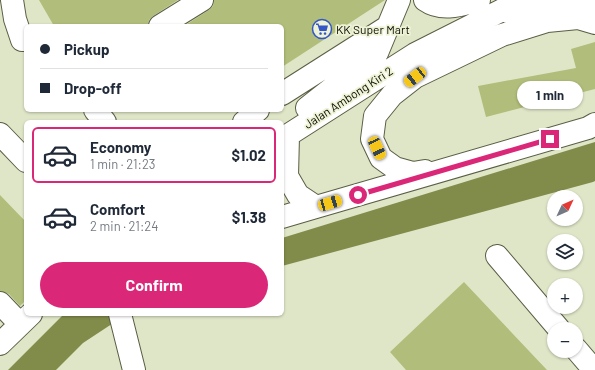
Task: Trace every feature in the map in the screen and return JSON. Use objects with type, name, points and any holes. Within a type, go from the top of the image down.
[{"type":"street","points":[[12,0],[15,19],[24,42]]},
{"type":"street","points":[[163,24],[202,0]]},
{"type":"street","name":"Jalan Ambong Kiri 2","points":[[284,134],[377,53],[399,0]]},
{"type":"street","name":"Jalan Ambong Kiri 2","points":[[425,0],[436,7],[482,9],[522,0]]},
{"type":"street","points":[[482,9],[555,3],[595,10]]},
{"type":"street","name":"Jalan Ambong Kiri 2","points":[[284,134],[415,54],[482,9]]},
{"type":"street","points":[[446,169],[413,173],[395,168],[381,158],[372,139],[375,116],[392,95],[415,77],[502,34],[547,21],[578,18],[595,22]]},
{"type":"street","points":[[284,93],[389,26]]},
{"type":"street","points":[[0,29],[24,42]]},
{"type":"street","points":[[97,112],[103,120]]},
{"type":"street","points":[[246,120],[256,112]]},
{"type":"street","points":[[284,215],[588,128],[595,124]]},
{"type":"street","points":[[0,134],[24,159]]},
{"type":"street","points":[[284,134],[287,176],[298,195],[316,207]]},
{"type":"street","points":[[497,256],[553,322]]},
{"type":"street","points":[[0,303],[25,319],[0,344]]},
{"type":"street","points":[[122,320],[134,370]]},
{"type":"street","points":[[583,357],[594,370]]},
{"type":"shaded area","points":[[595,142],[595,181],[593,182],[563,190],[547,190],[547,194],[284,265],[284,237]]},
{"type":"shaded area","points":[[62,316],[124,316],[83,343],[56,370],[8,370]]},
{"type":"building","points":[[39,0],[178,0],[153,16],[149,20],[148,24],[53,24]]},
{"type":"building","points":[[214,0],[385,0],[284,66],[284,24],[187,24],[213,6]]},
{"type":"building","points":[[595,42],[595,89],[486,117],[478,86],[576,68],[571,49]]},
{"type":"building","points":[[0,195],[24,220],[24,302],[20,306],[9,294],[0,291]]},
{"type":"building","points":[[464,282],[547,370],[406,370],[390,352]]},
{"type":"place","name":"KK Super Mart","points":[[322,29]]},
{"type":"route","points":[[358,195],[550,139]]}]
